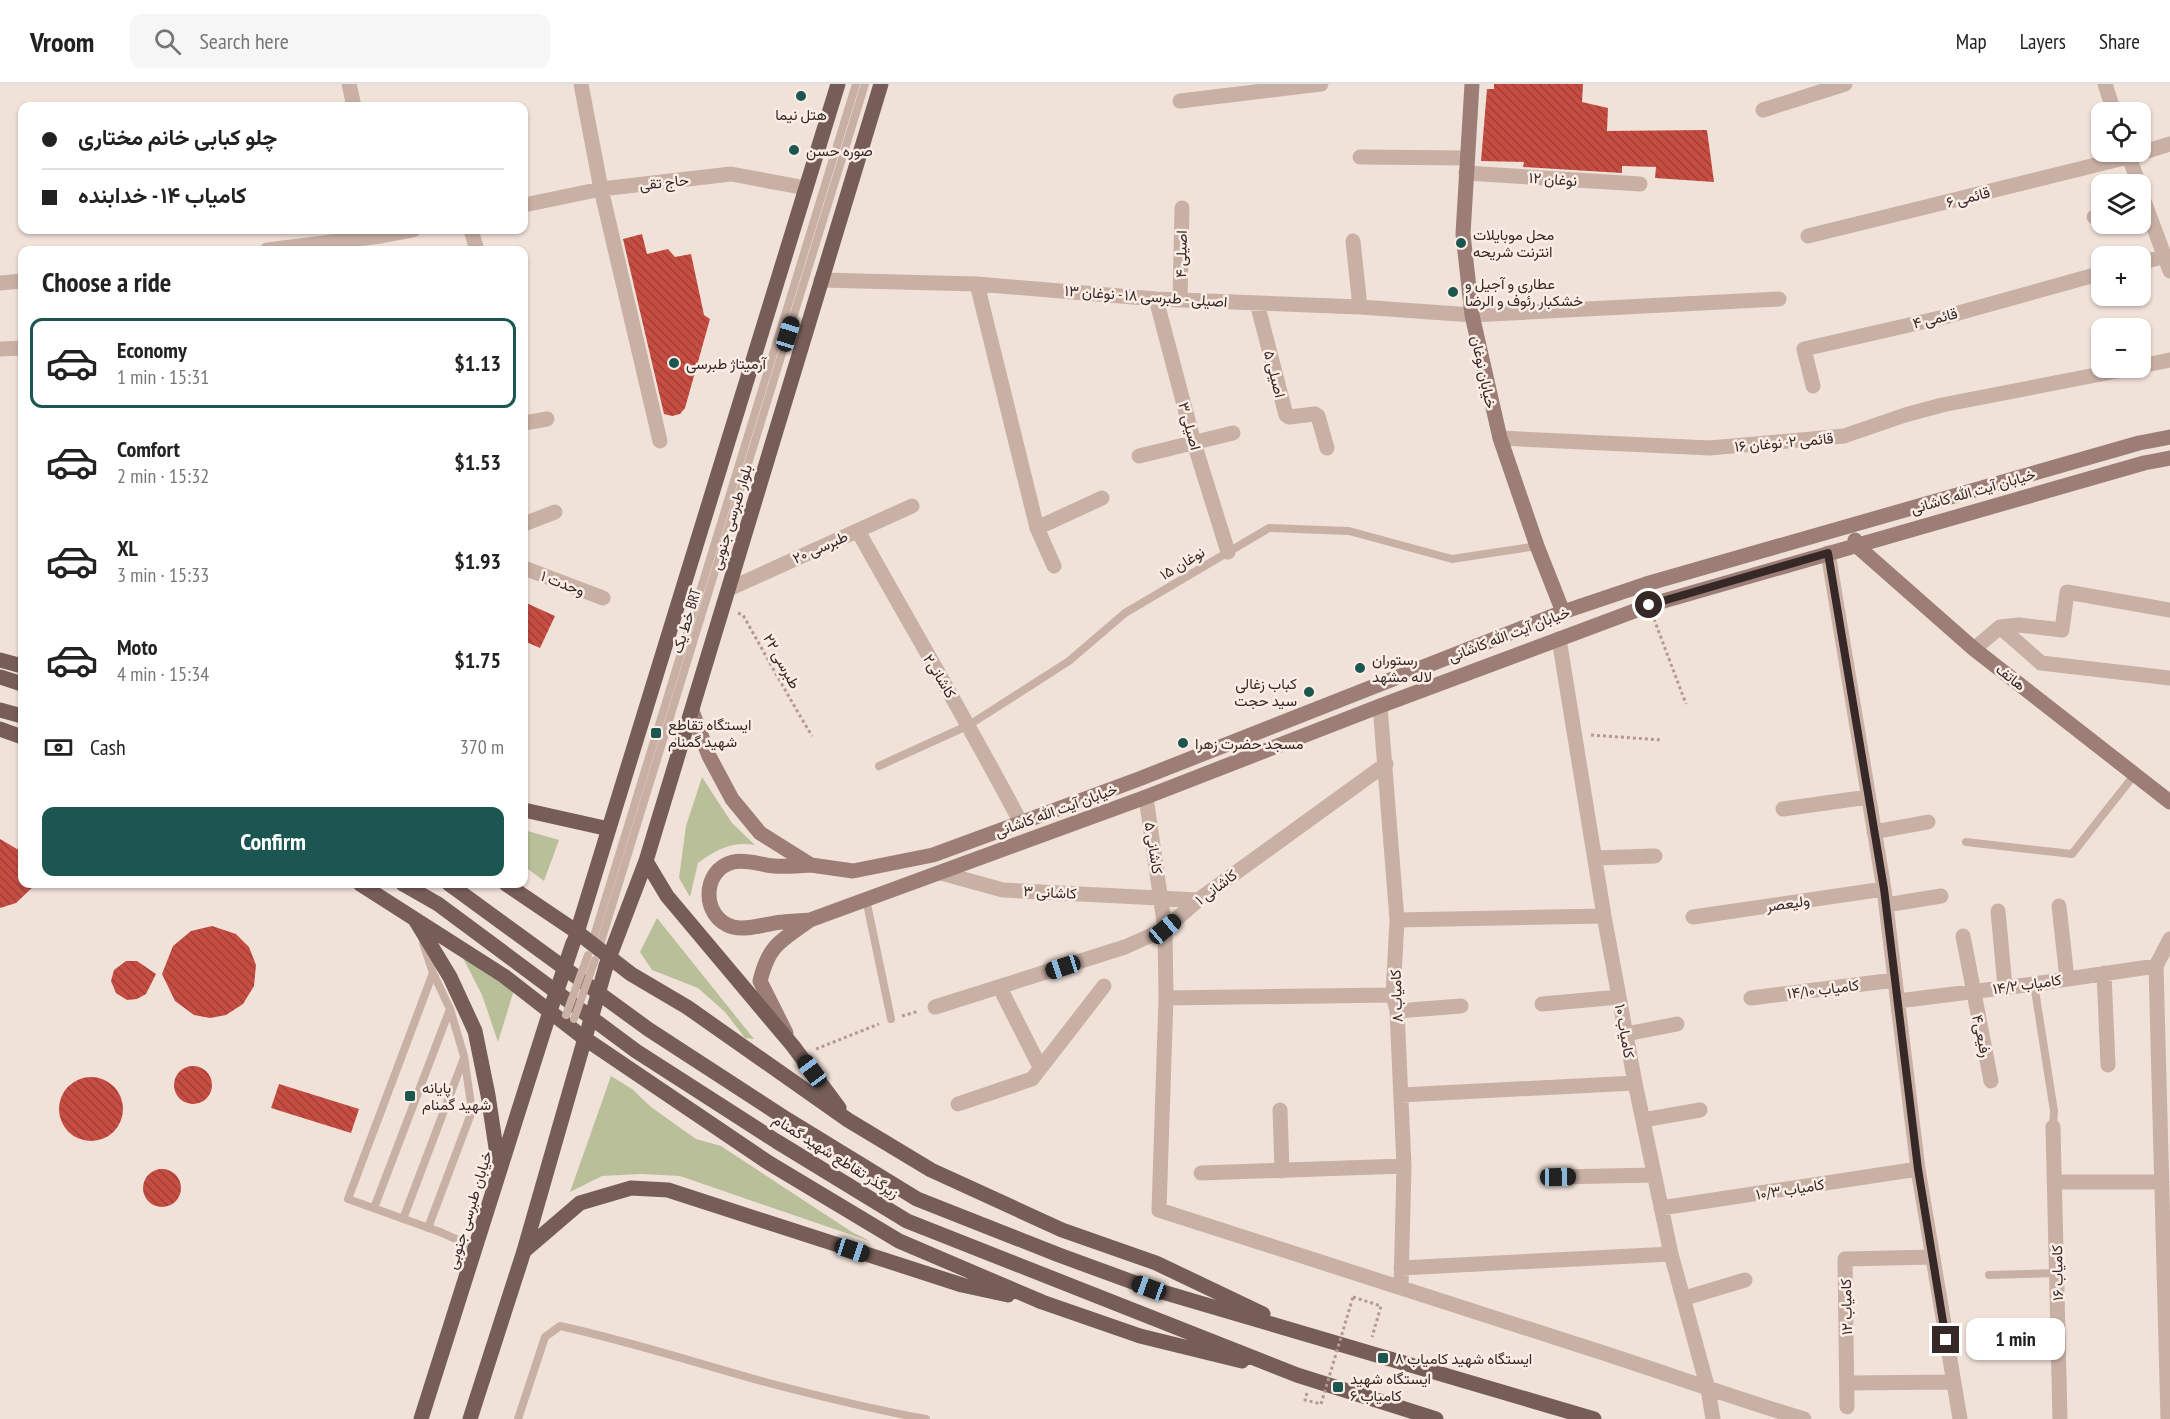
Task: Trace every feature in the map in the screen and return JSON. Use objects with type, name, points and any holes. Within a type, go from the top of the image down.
[{"type":"main road","name":"بلوار طبرسی جنوبی","points":[[575,937],[838,84]]},
{"type":"main road","name":"بلوار طبرسی جنوبی","points":[[586,1032],[598,955],[646,861],[881,84]]},
{"type":"main road","name":"خیابان نوغان","points":[[1473,84],[1462,234],[1472,315],[1500,438],[1537,546],[1563,612]]},
{"type":"main road","name":"خیابان آیت الله کاشانی","points":[[692,711],[709,756],[732,798],[760,833],[811,865],[853,871],[933,855],[1139,779],[1563,612],[1646,584],[2170,436]]},
{"type":"main road","name":"خیابان آیت الله کاشانی","points":[[796,1051],[760,981],[765,960],[777,944],[810,920],[1146,797],[1649,605],[2144,463],[2170,458]]},
{"type":"main road","points":[[1852,526],[1857,546]]},
{"type":"main road","name":"هاتف","points":[[1857,546],[1974,649],[2170,802]]},
{"type":"main road","points":[[0,660],[18,665]]},
{"type":"main road","points":[[0,677],[18,683]]},
{"type":"main road","points":[[0,710],[18,715]]},
{"type":"main road","points":[[0,729],[18,735]]},
{"type":"main road","points":[[528,811],[609,829]]},
{"type":"main road","points":[[646,861],[667,896],[796,1051],[848,1120]]},
{"type":"main road","points":[[810,920],[784,921],[744,928],[734,927],[724,923],[716,916],[710,907],[708,896],[709,885],[714,876],[721,868],[731,863],[742,861],[774,866],[811,865]]},
{"type":"main road","points":[[367,888],[552,1005],[568,1021],[769,1163],[899,1241],[1042,1302],[1140,1336],[1297,1375],[1436,1419]]},
{"type":"main road","name":"زیرگذر تقاطع شهید گمنام","points":[[410,888],[438,904],[636,1051],[776,1141],[907,1221],[1297,1375]]},
{"type":"main road","name":"زیرگذر تقاطع شهید گمنام","points":[[454,888],[648,1029],[788,1120],[917,1199],[1149,1288],[1304,1334]]},
{"type":"main road","points":[[511,888],[598,955],[687,1007],[848,1120],[931,1170],[1062,1230],[1156,1263],[1304,1334],[1594,1419]]},
{"type":"main road","points":[[413,916],[450,977],[475,1031],[489,1095],[499,1172]]},
{"type":"main road","name":"خیابان طبرسی جنوبی","points":[[421,1419],[575,937]]},
{"type":"main road","points":[[470,1419],[524,1251],[586,1032]]},
{"type":"main road","points":[[524,1251],[580,1203],[631,1188],[668,1190],[962,1286],[1042,1302]]},
{"type":"street","points":[[349,84],[353,102]]},
{"type":"street","points":[[581,84],[601,189],[660,441]]},
{"type":"street","points":[[1180,101],[1252,88],[1321,84]]},
{"type":"street","points":[[1763,110],[1845,84]]},
{"type":"street","points":[[2105,84],[2111,102]]},
{"type":"street","name":"قائمی ۶","points":[[2151,148],[2170,144]]},
{"type":"street","name":"نوغان ۱۲","points":[[1360,157],[1640,184]]},
{"type":"street","name":"قائمی ۶","points":[[1808,236],[2096,162]]},
{"type":"street","name":"حاج تقی","points":[[528,205],[601,189],[731,174],[806,188]]},
{"type":"street","name":"اصیلی ۴","points":[[1180,300],[1182,208]]},
{"type":"street","points":[[2151,224],[2170,272]]},
{"type":"street","points":[[309,246],[382,239],[399,234]]},
{"type":"street","points":[[1353,241],[1360,307]]},
{"type":"street","points":[[2151,260],[2165,256]]},
{"type":"street","name":"قائمی ۴","points":[[1813,386],[1804,349],[1944,317],[2091,276]]},
{"type":"street","name":"اصیلی - طبرسی ۱۸ - نوغان ۱۳","points":[[821,280],[977,284],[1156,299],[1360,307],[1472,315],[1779,299]]},
{"type":"street","points":[[0,283],[18,281]]},
{"type":"street","points":[[977,284],[1037,528],[1054,566]]},
{"type":"street","name":"اصیلی ۳","points":[[1156,299],[1194,443],[1228,552]]},
{"type":"street","name":"اصیلی ۵","points":[[1257,303],[1287,415],[1289,417],[1315,414],[1318,416],[1327,447]]},
{"type":"street","points":[[0,349],[18,348]]},
{"type":"street","points":[[2151,364],[2170,360]]},
{"type":"street","name":"قائمی ۲- نوغان ۱۶","points":[[1500,438],[1710,448],[1844,436],[1942,405],[2091,376]]},
{"type":"street","points":[[528,422],[547,419]]},
{"type":"street","points":[[1139,456],[1233,433]]},
{"type":"street","points":[[1037,528],[1102,498]]},
{"type":"street","name":"طبرسی ۲۰","points":[[729,589],[912,506]]},
{"type":"street","points":[[528,522],[555,512]]},
{"type":"street","name":"کاشانی۲","points":[[858,531],[969,725],[1021,823]]},
{"type":"street","points":[[1828,553],[1884,889],[1918,1169],[1960,1419]]},
{"type":"street","name":"وحدت ۱","points":[[528,570],[603,598]]},
{"type":"street","points":[[1974,649],[2000,627],[2019,625],[2062,630],[2067,592],[2170,610]]},
{"type":"street","points":[[2000,627],[2041,663],[2170,678]]},
{"type":"street","name":"کامیاب ۱۰","points":[[1559,639],[1604,916],[1635,1083],[1671,1254],[1685,1298],[1708,1389],[1713,1419]]},
{"type":"street","name":"کامیاب ۸","points":[[1380,706],[1397,920],[1395,1003],[1404,1166],[1401,1287]]},
{"type":"street","name":"کاشانی ۱","points":[[935,1007],[1125,947],[1165,929],[1198,900],[1386,764]]},
{"type":"street","name":"کاشانی ۵","points":[[1146,797],[1165,929],[1166,998],[1159,1210],[1401,1287]]},
{"type":"street","points":[[1783,809],[1868,797]]},
{"type":"street","points":[[1874,832],[1928,822]]},
{"type":"street","points":[[1595,858],[1654,856]]},
{"type":"street","name":"کاشانی ۳","points":[[941,873],[1003,890],[1198,900]]},
{"type":"street","name":"ولیعصر","points":[[1693,917],[1884,889]]},
{"type":"street","points":[[1886,905],[1941,896]]},
{"type":"street","points":[[2059,906],[2067,979]]},
{"type":"street","points":[[1998,911],[2005,987]]},
{"type":"street","points":[[1397,920],[1604,916]]},
{"type":"street","name":"رفیعی۴","points":[[1963,936],[1991,1081]]},
{"type":"street","points":[[2168,1419],[2166,1206],[2162,1182],[2156,966],[2170,939]]},
{"type":"street","name":"کامیاب ۱۴/۲","points":[[1898,1000],[2034,984],[2156,966]]},
{"type":"street","points":[[2104,973],[2108,1065]]},
{"type":"street","name":"کامیاب ۱۴/۱۰","points":[[1751,998],[1896,980]]},
{"type":"street","points":[[1000,987],[1040,1067]]},
{"type":"street","points":[[958,1104],[1032,1079],[1104,987]]},
{"type":"street","points":[[1542,1004],[1619,997]]},
{"type":"street","points":[[1166,998],[1461,1006]]},
{"type":"street","points":[[1626,1034],[1677,1024]]},
{"type":"street","points":[[1401,1095],[1635,1083]]},
{"type":"street","points":[[1280,1110],[1282,1171]]},
{"type":"street","points":[[1643,1120],[1700,1110]]},
{"type":"street","name":"کامیاب ۱۶","points":[[2053,1128],[2060,1419]]},
{"type":"street","points":[[1201,1173],[1404,1166]]},
{"type":"street","name":"کامیاب ۱۰/۳","points":[[1661,1208],[1918,1169]]},
{"type":"street","points":[[1558,1177],[1654,1175]]},
{"type":"street","points":[[2055,1182],[2162,1182]]},
{"type":"street","points":[[1401,1268],[1671,1254]]},
{"type":"street","name":"کامیاب ۱۲","points":[[1847,1407],[1845,1258],[1933,1257]]},
{"type":"street","points":[[1685,1298],[1745,1280]]},
{"type":"street","points":[[1401,1287],[1804,1419]]},
{"type":"street","points":[[1847,1383],[1953,1382]]},
{"type":"lane","name":"خط یک BRT","points":[[598,955],[856,84]]},
{"type":"lane","name":"خط یک BRT","points":[[568,1021],[598,955],[865,84]]},
{"type":"lane","name":"نوغان ۱۵","points":[[879,766],[969,725],[1069,661],[1125,613],[1269,528],[1349,531],[1452,559],[1537,546]]},
{"type":"lane","points":[[1966,842],[2072,854],[2135,774]]},
{"type":"lane","points":[[866,899],[891,1019]]},
{"type":"lane","points":[[413,916],[433,973],[450,1009],[464,1056],[472,1112],[428,1228]]},
{"type":"lane","points":[[433,973],[348,1199],[476,1248]]},
{"type":"lane","points":[[2034,984],[2054,1111],[2053,1128]]},
{"type":"lane","points":[[375,1208],[450,1009]]},
{"type":"lane","points":[[403,1219],[464,1056]]},
{"type":"lane","points":[[1989,1275],[2057,1273]]},
{"type":"lane","points":[[518,1419],[545,1337],[560,1326],[856,1405],[926,1419]]},
{"type":"lane","points":[[1994,1354],[2058,1354]]},
{"type":"path","points":[[1649,605],[1686,704]]},
{"type":"path","name":"طبرسی ۲۲","points":[[723,606],[743,615],[812,736]]},
{"type":"path","points":[[1575,734],[1662,740]]},
{"type":"path","points":[[796,1051],[891,1019],[935,1007]]},
{"type":"path","points":[[1305,1400],[1321,1404],[1353,1297],[1381,1306],[1367,1353]]},
{"type":"green space","points":[[702,777],[732,823],[755,845],[738,844],[724,848],[698,863],[690,897],[679,878],[686,826]]},
{"type":"green space","points":[[528,831],[559,840],[544,881],[528,869]]},
{"type":"green space","points":[[657,918],[754,1039],[745,1038],[725,1012],[698,988],[652,970],[640,952]]},
{"type":"green space","points":[[462,956],[514,990],[498,1042],[482,995]]},
{"type":"green space","points":[[611,1076],[632,1089],[651,1107],[696,1139],[721,1146],[852,1232],[872,1242],[680,1176],[641,1174],[602,1176],[570,1192]]},
{"type":"building","points":[[1494,84],[1583,84],[1582,102],[1608,108],[1607,131],[1707,130],[1714,182],[1655,178],[1656,167],[1622,166],[1622,173],[1523,167],[1524,162],[1481,161],[1487,89],[1494,89]]},
{"type":"building","name":"آرمیتاژ طبرسی","points":[[642,234],[647,254],[668,249],[675,257],[691,254],[704,315],[710,319],[685,408],[680,414],[672,416],[664,414],[623,239]]},
{"type":"building","points":[[528,604],[555,616],[540,648],[528,643]]},
{"type":"building","points":[[0,839],[18,850],[18,888],[32,888],[16,903],[0,908]]},
{"type":"building","points":[[212,926],[236,934],[249,947],[256,965],[254,986],[243,1004],[226,1015],[210,1018],[194,1015],[175,1001],[162,974],[173,946],[191,931]]},
{"type":"building","points":[[126,961],[137,961],[156,974],[146,994],[137,999],[127,1000],[116,993],[111,981],[114,970]]},
{"type":"building","points":[[193,1066],[207,1071],[212,1085],[207,1099],[193,1104],[179,1099],[174,1085],[179,1071]]},
{"type":"building","points":[[91,1077],[109,1083],[117,1091],[123,1109],[117,1127],[109,1135],[91,1141],[73,1135],[65,1127],[59,1109],[65,1091],[73,1083]]},
{"type":"building","points":[[279,1084],[359,1109],[351,1133],[271,1108]]},
{"type":"building","points":[[162,1169],[176,1174],[181,1188],[176,1202],[162,1207],[148,1202],[143,1188],[148,1174]]},
{"type":"place","name":"هتل نیما","points":[[801,96]]},
{"type":"place","name":"صوره حسن","points":[[794,150]]},
{"type":"place","name":"محل موبايلات انترنت شريحه","points":[[1461,243]]},
{"type":"place","name":"عطاری و آجیل و خشکبار رئوف و الرضا","points":[[1453,292]]},
{"type":"place","name":"آرمیتاژ طبرسی","points":[[674,363]]},
{"type":"place","name":"رستوران لاله مشهد","points":[[1360,668]]},
{"type":"place","name":"کباب زغالی سید حجت","points":[[1309,692]]},
{"type":"place","name":"ایستگاه تقاطع شهید گمنام","points":[[656,733]]},
{"type":"place","name":"مسجد حضرت زهرا","points":[[1183,743]]},
{"type":"place","name":"پایانه شهید گمنام","points":[[410,1096]]},
{"type":"place","name":"ایستگاه شهید کامیاب ۸","points":[[1383,1358]]},
{"type":"place","name":"ایستگاه شهید کامیاب ۶","points":[[1338,1387]]},
{"type":"route","points":[[1649,605],[1828,553],[1884,889],[1918,1169],[1946,1340]]}]
